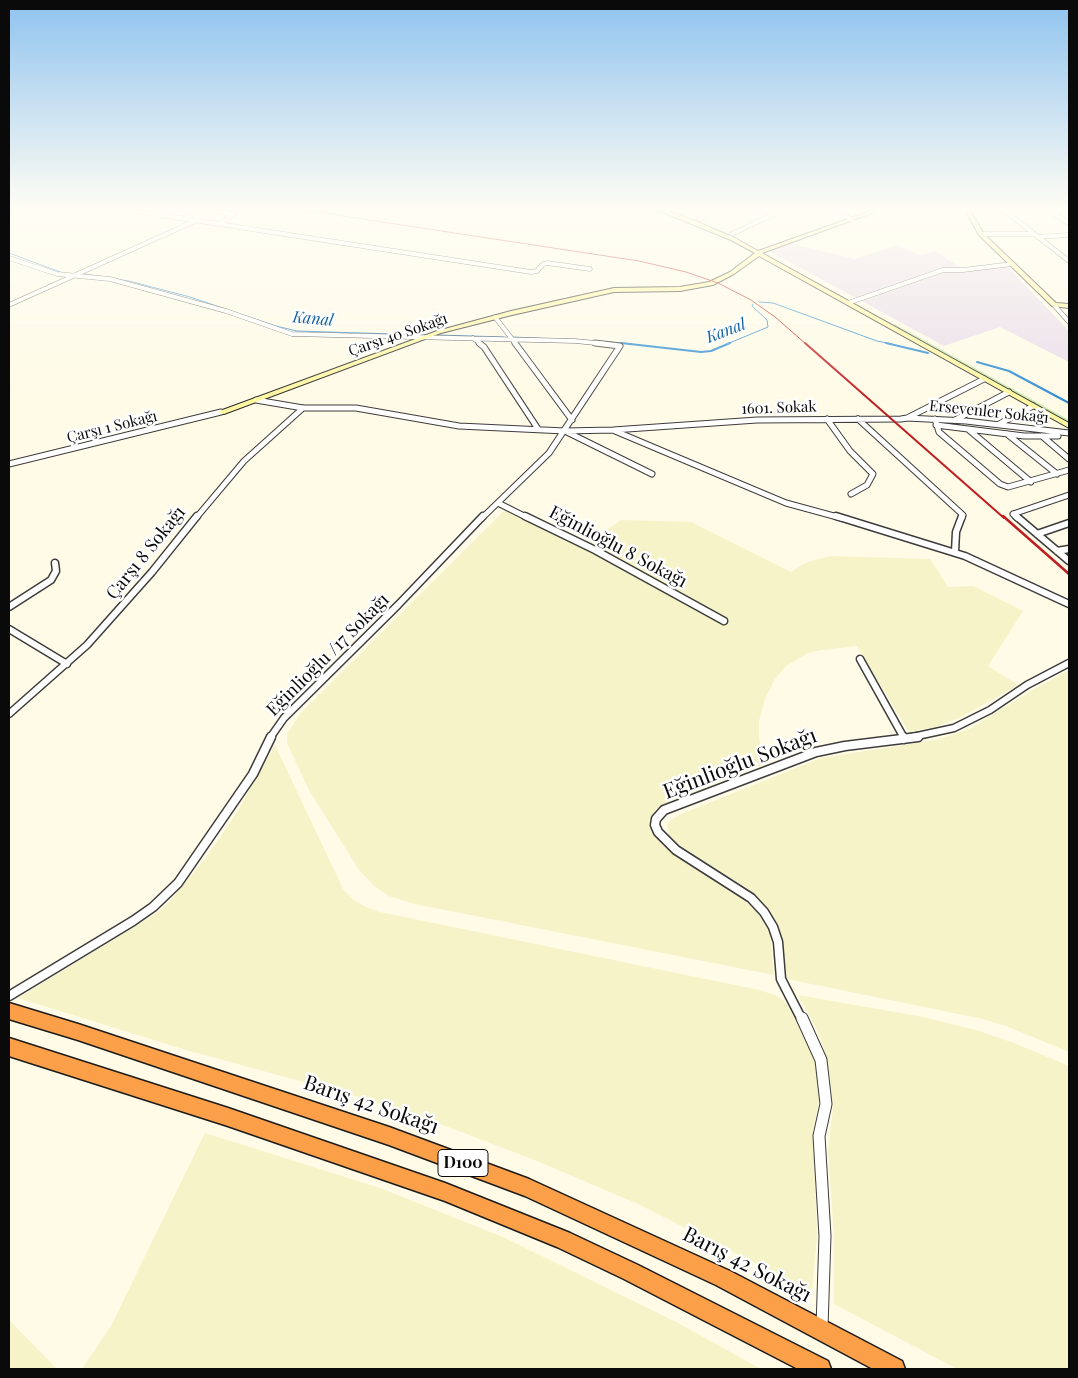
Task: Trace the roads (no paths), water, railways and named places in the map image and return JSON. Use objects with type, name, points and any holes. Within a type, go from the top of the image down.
[{"type":"highway","name":"Barış 42 Sokağı","points":[[9,1011],[78,1032],[372,1130],[528,1188],[723,1278],[894,1369]]},
{"type":"highway","name":"D100","points":[[9,1047],[228,1117],[445,1192],[563,1240],[631,1272],[820,1369]]},
{"type":"street","points":[[52,272],[119,282],[226,311],[292,334],[510,339]]},
{"type":"street","points":[[9,305],[85,272]]},
{"type":"street","name":"Çarşı 40 Sokağı","points":[[221,412],[426,338],[495,317],[614,290],[680,290],[707,285],[733,272]]},
{"type":"street","points":[[798,272],[1069,419]]},
{"type":"street","points":[[851,301],[936,272]]},
{"type":"street","points":[[1021,272],[1069,322]]},
{"type":"street","points":[[851,301],[984,379],[1069,426]]},
{"type":"street","points":[[1054,305],[1069,306]]},
{"type":"street","points":[[495,317],[572,420]]},
{"type":"street","points":[[473,338],[484,348],[538,429]]},
{"type":"street","name":"Eğinlioğlu /17 Sokağı","points":[[9,996],[133,921],[167,895],[187,872],[253,774],[271,736],[284,718],[538,465],[555,446],[620,346],[585,342],[510,339]]},
{"type":"street","name":"1601. Sokak","points":[[256,400],[303,408],[349,407],[454,425],[565,431],[613,430],[757,420],[907,418],[984,379]]},
{"type":"street","points":[[955,420],[1009,392]]},
{"type":"street","points":[[999,424],[1033,406]]},
{"type":"street","name":"Çarşı 8 Sokağı","points":[[9,714],[87,646],[232,475],[303,408]]},
{"type":"street","name":"Çarşı 1 Sokağı","points":[[9,464],[221,412]]},
{"type":"street","name":"Ersevenler Sokağı","points":[[907,418],[999,424],[1069,433]]},
{"type":"street","points":[[827,419],[850,451],[873,474],[867,485],[851,494]]},
{"type":"street","points":[[858,419],[963,515],[956,532],[955,552]]},
{"type":"street","points":[[935,419],[939,432],[1000,484],[1010,488],[1069,470]]},
{"type":"street","points":[[936,425],[1006,434],[1069,437]]},
{"type":"street","points":[[969,429],[1031,482]]},
{"type":"street","points":[[613,430],[692,465],[786,503],[858,522],[955,552],[1069,604]]},
{"type":"street","points":[[565,431],[652,474]]},
{"type":"street","points":[[1006,434],[1057,474]]},
{"type":"street","points":[[1042,436],[1069,458]]},
{"type":"street","points":[[1069,495],[1013,514],[1069,561]]},
{"type":"street","name":"Eğinlioğlu 8 Sokağı","points":[[498,503],[595,550],[724,620]]},
{"type":"street","points":[[1037,534],[1069,523]]},
{"type":"street","points":[[1058,551],[1069,549]]},
{"type":"street","points":[[9,607],[51,580],[56,571],[55,563]]},
{"type":"street","points":[[9,629],[67,664]]},
{"type":"street","points":[[860,659],[904,739]]},
{"type":"street","name":"Eğinlioğlu Sokağı","points":[[822,1329],[825,1236],[819,1136],[826,1104],[821,1060],[807,1028],[781,979],[778,942],[773,927],[764,912],[751,898],[676,850],[658,832],[655,825],[656,819],[664,810],[816,752],[845,746],[904,739],[954,728],[990,710],[1027,685],[1069,663]]},
{"type":"waterway","name":"Kanal","points":[[85,274],[129,281],[190,297],[276,326],[297,331],[427,335]]},
{"type":"waterway","name":"Kanal","points":[[759,302],[773,303],[877,341],[892,344]]},
{"type":"waterway","name":"Kanal","points":[[727,344],[768,327],[767,320],[752,306],[753,304]]},
{"type":"waterway","name":"Kanal","points":[[439,335],[504,337]]},
{"type":"waterway","name":"Kanal","points":[[513,337],[597,341]]},
{"type":"waterway","name":"Kanal","points":[[610,342],[621,343]]},
{"type":"waterway","name":"Kanal","points":[[621,343],[632,344]]},
{"type":"waterway","name":"Kanal","points":[[621,343],[701,352],[711,351],[730,343]]},
{"type":"waterway","name":"Kanal","points":[[886,343],[928,353]]},
{"type":"waterway","name":"Kanal","points":[[977,362],[1009,371],[1069,403]]},
{"type":"railway","points":[[687,272],[718,283],[751,300],[775,317],[806,344]]},
{"type":"railway","points":[[805,343],[1004,518]]},
{"type":"railway","points":[[1003,516],[1069,574]]}]
